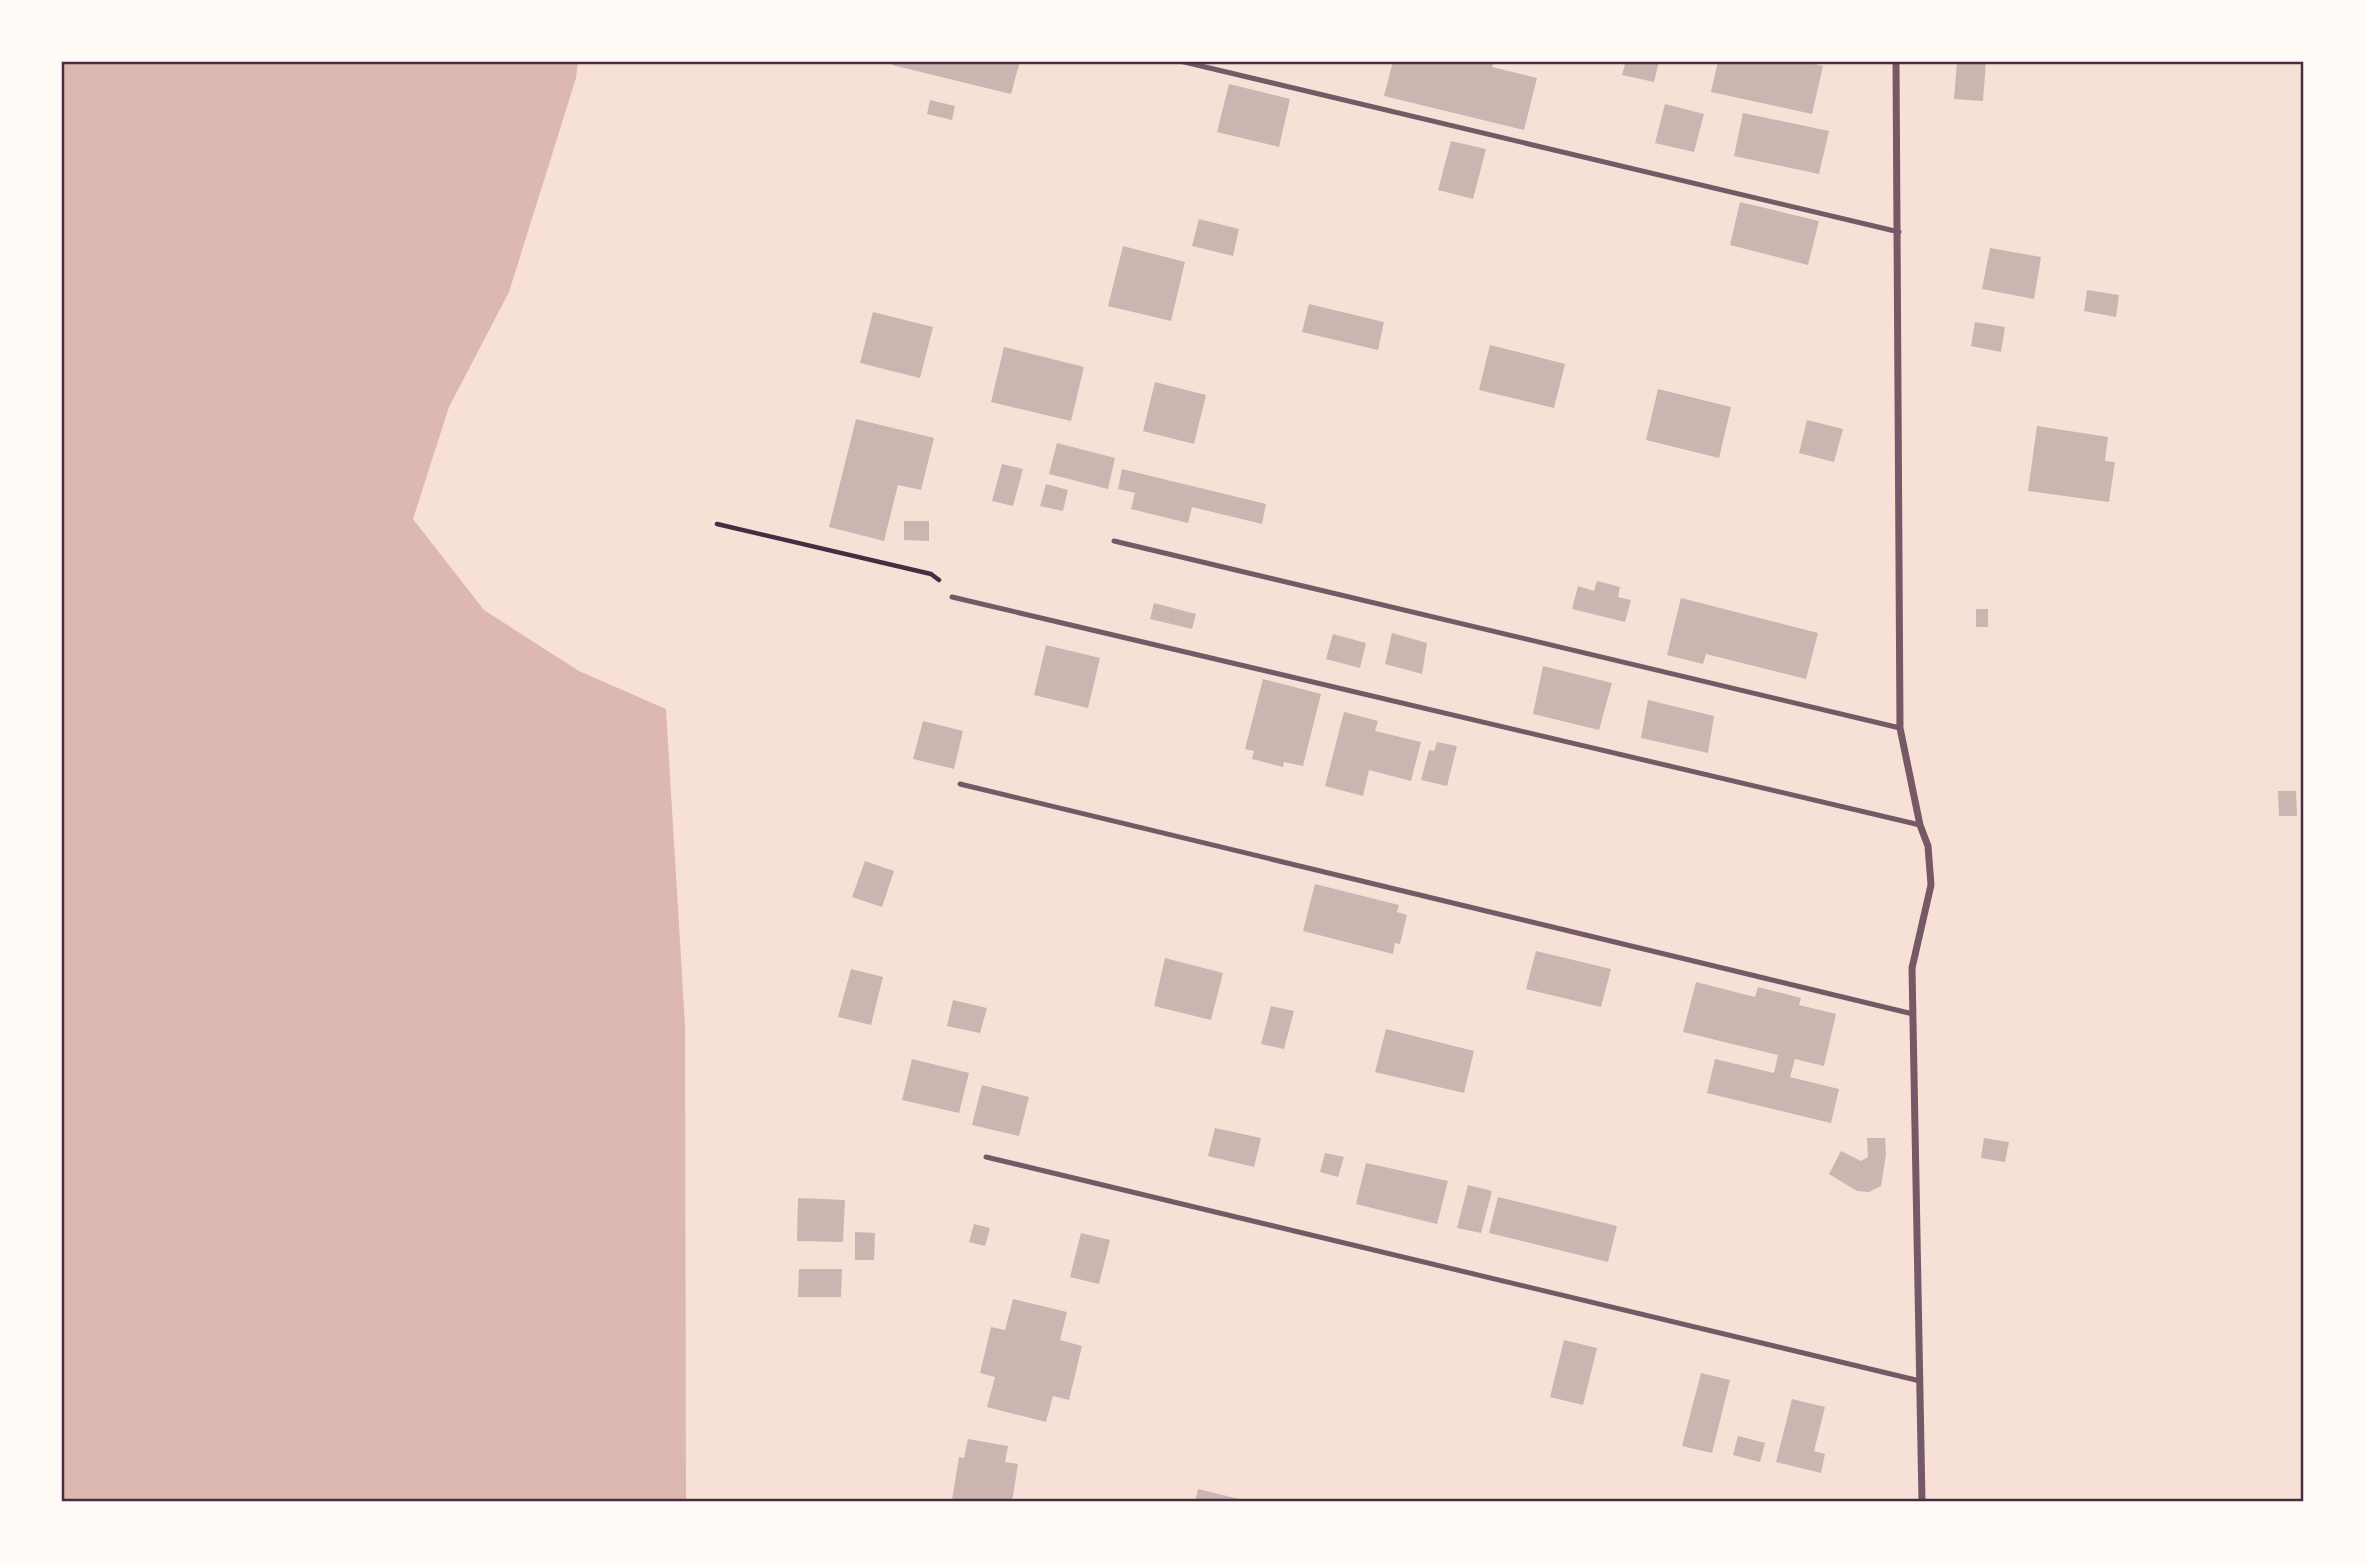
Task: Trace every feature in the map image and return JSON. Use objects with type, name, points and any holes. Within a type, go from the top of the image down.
[{"type":"street","points":[[1896,61],[1900,728],[1920,825],[1928,846],[1931,885],[1912,968],[1922,1502]]},
{"type":"lane","points":[[1180,61],[1899,232]]},
{"type":"lane","points":[[1114,541],[1900,728]]},
{"type":"lane","points":[[952,597],[1920,825]]},
{"type":"lane","points":[[960,785],[1913,1014]]},
{"type":"lane","points":[[986,1157],[1920,1381]]},
{"type":"path","points":[[717,524],[931,574],[944,583],[952,597]]},
{"type":"shaded area","points":[[61,61],[578,61],[576,78],[509,292],[449,407],[413,519],[484,610],[579,671],[666,709],[685,1025],[686,1502],[61,1502]]},
{"type":"building","points":[[893,61],[1020,61],[1011,94],[892,65]]},
{"type":"building","points":[[1393,61],[1494,61],[1492,67],[1537,78],[1524,130],[1384,96]]},
{"type":"building","points":[[1626,61],[1659,61],[1654,82],[1622,75]]},
{"type":"building","points":[[1718,61],[1801,61],[1823,66],[1812,114],[1711,92]]},
{"type":"building","points":[[1957,61],[1986,61],[1983,101],[1954,99]]},
{"type":"building","points":[[1229,84],[1290,99],[1279,147],[1217,132]]},
{"type":"building","points":[[930,100],[955,106],[952,120],[927,114]]},
{"type":"building","points":[[1665,104],[1704,114],[1694,152],[1655,143]]},
{"type":"building","points":[[1743,113],[1829,131],[1819,174],[1734,156]]},
{"type":"building","points":[[1451,141],[1486,149],[1473,199],[1438,190]]},
{"type":"building","points":[[1740,202],[1819,221],[1808,265],[1730,245]]},
{"type":"building","points":[[1199,219],[1239,229],[1233,256],[1192,246]]},
{"type":"building","points":[[1123,246],[1185,262],[1171,321],[1108,306]]},
{"type":"building","points":[[1990,248],[2041,257],[2034,299],[1982,289]]},
{"type":"building","points":[[2087,290],[2119,295],[2116,317],[2084,311]]},
{"type":"building","points":[[1309,304],[1384,322],[1378,350],[1302,332]]},
{"type":"building","points":[[873,312],[933,327],[920,378],[860,363]]},
{"type":"building","points":[[1975,322],[2005,327],[2001,352],[1971,346]]},
{"type":"building","points":[[1490,345],[1565,364],[1554,408],[1479,390]]},
{"type":"building","points":[[1004,347],[1084,367],[1071,421],[991,402]]},
{"type":"building","points":[[1155,382],[1206,395],[1194,444],[1143,431]]},
{"type":"building","points":[[1658,389],[1731,407],[1719,458],[1646,440]]},
{"type":"building","points":[[856,419],[934,438],[921,490],[898,485],[884,541],[829,527]]},
{"type":"building","points":[[1807,420],[1843,429],[1834,462],[1799,453]]},
{"type":"building","points":[[2037,426],[2108,437],[2105,461],[2115,462],[2109,502],[2028,491]]},
{"type":"building","points":[[1057,443],[1115,458],[1108,489],[1049,474]]},
{"type":"building","points":[[1002,464],[1023,469],[1013,506],[992,501]]},
{"type":"building","points":[[1122,469],[1266,504],[1262,524],[1192,507],[1188,523],[1131,509],[1135,493],[1118,489]]},
{"type":"building","points":[[1046,484],[1068,490],[1063,511],[1040,506]]},
{"type":"building","points":[[904,521],[929,521],[929,541],[904,540]]},
{"type":"building","points":[[1597,581],[1620,587],[1618,597],[1631,600],[1625,622],[1572,609],[1578,586],[1594,591]]},
{"type":"building","points":[[1681,598],[1818,633],[1806,679],[1706,654],[1703,664],[1667,655]]},
{"type":"building","points":[[1154,603],[1196,614],[1192,629],[1150,619]]},
{"type":"building","points":[[1976,609],[1988,609],[1988,627],[1976,627]]},
{"type":"building","points":[[1392,633],[1427,643],[1422,674],[1385,664]]},
{"type":"building","points":[[1333,634],[1366,643],[1360,668],[1326,659]]},
{"type":"building","points":[[1046,645],[1100,658],[1088,708],[1034,695]]},
{"type":"building","points":[[1543,666],[1612,683],[1599,730],[1533,714]]},
{"type":"building","points":[[1263,679],[1321,694],[1303,766],[1284,762],[1283,767],[1252,759],[1254,751],[1245,749]]},
{"type":"building","points":[[1648,700],[1714,716],[1708,753],[1641,738]]},
{"type":"building","points":[[1344,712],[1378,721],[1375,731],[1421,742],[1411,781],[1369,770],[1363,796],[1325,786]]},
{"type":"building","points":[[923,721],[963,731],[954,769],[913,759]]},
{"type":"building","points":[[1437,742],[1457,746],[1447,786],[1421,780],[1429,750],[1434,751]]},
{"type":"building","points":[[2278,791],[2296,791],[2297,816],[2279,816]]},
{"type":"building","points":[[865,861],[894,871],[882,907],[852,897]]},
{"type":"building","points":[[1315,884],[1399,905],[1397,912],[1407,915],[1400,944],[1395,943],[1393,954],[1303,931]]},
{"type":"building","points":[[1536,951],[1611,969],[1601,1007],[1526,989]]},
{"type":"building","points":[[1165,958],[1223,973],[1211,1020],[1154,1006]]},
{"type":"building","points":[[851,969],[883,977],[871,1025],[838,1017]]},
{"type":"building","points":[[1696,982],[1755,997],[1758,987],[1801,998],[1799,1005],[1836,1014],[1824,1066],[1795,1059],[1790,1077],[1839,1089],[1831,1123],[1707,1093],[1715,1059],[1774,1073],[1778,1055],[1683,1032]]},
{"type":"building","points":[[953,1000],[987,1008],[980,1033],[947,1026]]},
{"type":"building","points":[[1271,1006],[1294,1011],[1284,1049],[1261,1044]]},
{"type":"building","points":[[1386,1029],[1474,1051],[1464,1093],[1375,1072]]},
{"type":"building","points":[[912,1059],[969,1073],[959,1113],[902,1100]]},
{"type":"building","points":[[982,1085],[1029,1097],[1019,1136],[972,1125]]},
{"type":"building","points":[[1215,1128],[1261,1138],[1254,1167],[1208,1156]]},
{"type":"building","points":[[1867,1138],[1885,1138],[1886,1155],[1881,1186],[1869,1192],[1857,1191],[1829,1174],[1841,1151],[1861,1161],[1868,1157]]},
{"type":"building","points":[[1984,1138],[2009,1142],[2005,1162],[1981,1158]]},
{"type":"building","points":[[1325,1153],[1344,1157],[1338,1177],[1320,1172]]},
{"type":"building","points":[[1366,1163],[1448,1181],[1437,1224],[1356,1204]]},
{"type":"building","points":[[1468,1185],[1492,1191],[1481,1233],[1457,1228]]},
{"type":"building","points":[[1498,1197],[1617,1226],[1608,1262],[1489,1233]]},
{"type":"building","points":[[798,1198],[845,1200],[843,1242],[797,1241]]},
{"type":"building","points":[[974,1224],[990,1228],[985,1246],[969,1242]]},
{"type":"building","points":[[855,1232],[875,1233],[874,1260],[855,1260]]},
{"type":"building","points":[[1081,1233],[1110,1240],[1099,1284],[1070,1277]]},
{"type":"building","points":[[799,1269],[842,1269],[841,1297],[798,1297]]},
{"type":"building","points":[[1013,1299],[1067,1312],[1060,1340],[1082,1346],[1069,1400],[1053,1396],[1046,1422],[987,1407],[995,1377],[980,1373],[991,1327],[1005,1330]]},
{"type":"building","points":[[1564,1340],[1597,1348],[1583,1405],[1550,1397]]},
{"type":"building","points":[[1701,1373],[1730,1380],[1712,1453],[1682,1446]]},
{"type":"building","points":[[1792,1399],[1825,1407],[1814,1451],[1825,1454],[1821,1473],[1776,1462]]},
{"type":"building","points":[[1738,1436],[1765,1443],[1760,1462],[1733,1455]]},
{"type":"building","points":[[968,1439],[1008,1446],[1005,1462],[1018,1464],[1012,1502],[952,1500],[959,1457],[964,1458]]},
{"type":"building","points":[[1198,1489],[1239,1499],[1239,1502],[1195,1502]]}]
